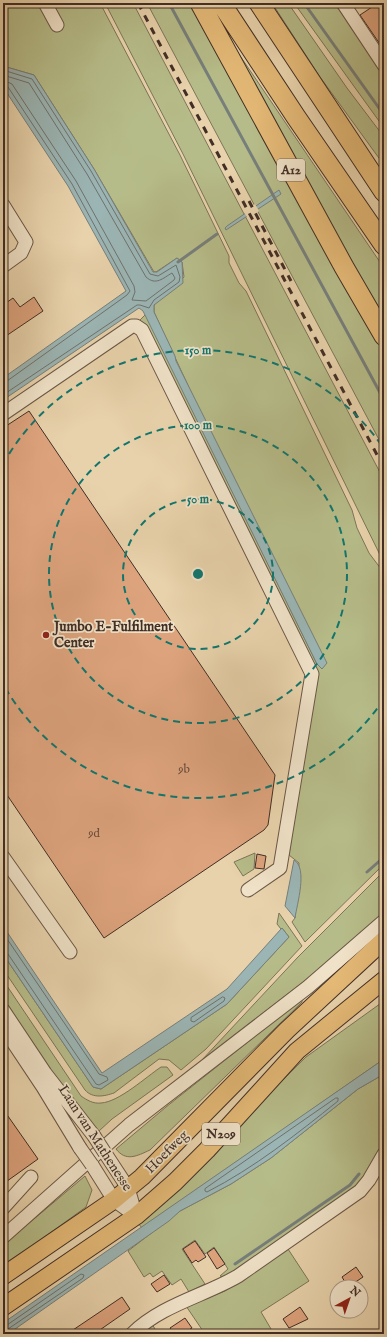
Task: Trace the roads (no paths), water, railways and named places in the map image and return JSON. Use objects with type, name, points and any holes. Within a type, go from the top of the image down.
[{"type":"highway","name":"A12","points":[[200,3],[344,267],[384,336]]},
{"type":"highway","name":"A12","points":[[221,3],[304,129],[384,245]]},
{"type":"highway","points":[[259,3],[384,192]]},
{"type":"main road","name":"Hoefweg","points":[[3,1276],[114,1200],[128,1188],[186,1134],[286,1030],[384,940]]},
{"type":"main road","name":"Hoefweg","points":[[3,1307],[136,1216],[175,1182],[207,1150],[297,1051],[384,980]]},
{"type":"street","points":[[45,3],[57,25]]},
{"type":"street","points":[[343,3],[384,65]]},
{"type":"street","points":[[3,266],[21,253],[25,246],[24,237],[5,213]]},
{"type":"street","points":[[3,414],[132,326],[136,326],[142,330],[312,674],[280,868],[248,890]]},
{"type":"street","points":[[3,858],[70,952]]},
{"type":"street","points":[[3,1237],[129,1125],[313,982],[384,921]]},
{"type":"street","name":"Laan van Mathenesse","points":[[3,1010],[45,1073],[94,1136],[128,1188],[136,1216]]},
{"type":"street","name":"Laan van Mathenesse","points":[[3,1027],[43,1087],[114,1200],[136,1216]]},
{"type":"street","points":[[132,1334],[152,1318],[221,1286],[238,1276],[360,1191],[369,1180],[384,1154]]},
{"type":"street","points":[[3,1208],[32,1177]]},
{"type":"water","points":[[3,66],[34,75],[94,169],[153,272],[157,272],[177,258],[182,262],[183,283],[154,305],[154,312],[176,361],[327,663],[322,669],[317,664],[143,311],[139,308],[3,400],[3,378],[126,291],[68,186],[3,87]]},
{"type":"water","points":[[279,190],[281,194],[226,230],[225,228],[227,226]]},
{"type":"water","points":[[294,860],[298,864],[301,878],[295,918],[285,906]]},
{"type":"water","points":[[3,926],[102,1073],[227,989],[282,928],[289,937],[227,1004],[101,1089],[93,1087],[3,954]]},
{"type":"water","points":[[384,1059],[384,1074],[358,1089],[271,1158],[231,1184],[180,1211],[169,1221],[8,1334],[3,1334],[3,1323]]},
{"type":"waterway","points":[[169,3],[384,400]]},
{"type":"waterway","points":[[304,3],[384,115]]},
{"type":"waterway","points":[[178,262],[217,234]]},
{"type":"waterway","points":[[367,872],[384,857]]},
{"type":"waterway","points":[[235,1264],[350,1185],[359,1174]]},
{"type":"railway","points":[[138,3],[384,468]]},
{"type":"railway","points":[[249,201],[291,281]]},
{"type":"place","name":"Jumbo E-Fulfilment Center","points":[[46,635]]}]
